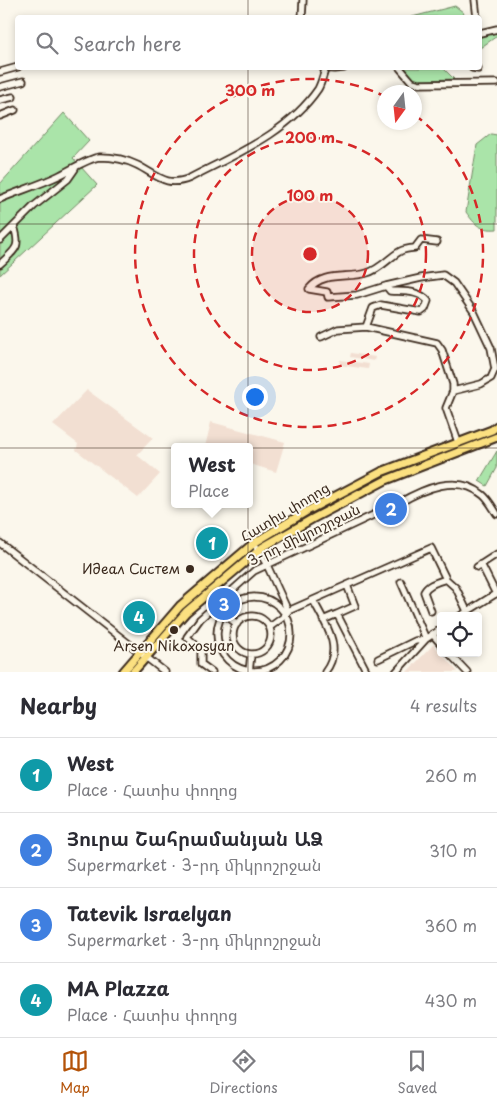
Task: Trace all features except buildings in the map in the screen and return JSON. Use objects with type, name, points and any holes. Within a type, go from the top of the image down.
[{"type":"main road","name":"Հատիս փողոց","points":[[123,672],[180,606],[254,543],[307,511],[365,480],[492,430],[497,426]]},
{"type":"main road","name":"Հատիս փողոց","points":[[133,672],[186,612],[259,550],[312,519],[386,480],[497,437]]},
{"type":"street","points":[[302,15],[303,0]]},
{"type":"street","points":[[475,0],[477,15]]},
{"type":"street","points":[[482,33],[497,29]]},
{"type":"street","points":[[0,72],[15,68]]},
{"type":"street","points":[[0,199],[56,177],[96,158],[118,157],[136,164],[165,181],[177,182],[190,178],[259,141],[287,123],[317,90],[323,78],[324,70]]},
{"type":"street","points":[[402,70],[412,82],[419,84],[497,83]]},
{"type":"street","points":[[0,87],[23,81]]},
{"type":"street","points":[[0,100],[13,97]]},
{"type":"street","points":[[0,116],[15,110]]},
{"type":"street","points":[[0,240],[34,206],[68,179],[76,167]]},
{"type":"street","points":[[0,264],[16,249],[18,244],[14,226]]},
{"type":"street","points":[[437,242],[421,240],[415,248],[401,250],[386,263],[371,272],[358,276],[324,277],[314,282],[309,289],[328,292],[328,297],[357,295],[386,286],[443,275],[454,283],[474,312],[491,348],[495,368],[491,378],[481,384],[453,391]]},
{"type":"street","points":[[366,327],[373,308],[381,305],[420,312],[425,309],[428,300],[423,295],[412,292],[390,291],[386,286]]},
{"type":"street","points":[[321,337],[338,329],[366,327],[437,343],[442,350],[453,384],[453,391],[446,408],[458,442]]},
{"type":"street","name":"3-րդ միկրոշրջան","points":[[212,672],[201,664],[201,650],[187,638],[200,620],[214,606],[254,572],[399,503],[414,494],[437,485],[463,486],[474,489],[484,496],[497,514]]},
{"type":"street","points":[[0,543],[165,672]]},
{"type":"street","points":[[254,543],[267,565],[287,613],[290,628],[288,650],[279,663],[264,671],[249,672],[227,660],[218,648],[216,640],[217,631],[223,613],[237,601],[255,596],[273,602],[287,613]]},
{"type":"street","points":[[270,627],[287,613],[313,600],[430,548],[446,579],[456,588],[467,611],[497,593],[479,565],[497,554]]},
{"type":"street","points":[[431,610],[424,592],[426,588],[434,583],[446,579]]},
{"type":"street","points":[[401,582],[426,639]]},
{"type":"street","points":[[324,620],[355,606],[347,585]]},
{"type":"street","points":[[313,600],[324,620],[334,645],[334,656],[325,672]]},
{"type":"street","points":[[214,606],[237,624]]},
{"type":"street","points":[[337,614],[367,672]]},
{"type":"street","points":[[256,616],[265,620],[270,627],[272,637],[268,648],[261,653],[251,654],[239,650],[235,644],[232,635],[237,624],[245,617],[256,616]]},
{"type":"street","points":[[396,672],[426,639],[437,631]]},
{"type":"street","points":[[432,634],[437,640]]},
{"type":"street","points":[[378,659],[426,639]]},
{"type":"street","points":[[249,672],[251,654]]},
{"type":"street","points":[[453,657],[466,672]]},
{"type":"shaded area","points":[[351,353],[375,357],[374,361],[350,357]]},
{"type":"shaded area","points":[[340,360],[369,364],[368,369],[339,365]]},
{"type":"shaded area","points":[[87,390],[153,438],[137,455],[160,474],[138,498],[76,450],[78,444],[53,425]]},
{"type":"shaded area","points":[[211,422],[285,442],[276,472],[253,465],[253,443],[206,443]]},
{"type":"shaded area","points":[[433,645],[437,648],[437,657],[445,657],[458,672],[407,672]]},
{"type":"green space","points":[[455,6],[464,15],[420,15]]},
{"type":"green space","points":[[497,31],[497,36],[482,47],[482,35]]},
{"type":"green space","points":[[407,70],[445,70],[454,79],[418,80],[413,78]]},
{"type":"green space","points":[[64,113],[89,141],[73,158],[97,185],[0,275],[0,184]]},
{"type":"green space","points":[[491,134],[497,135],[497,229],[482,228],[466,212],[477,145]]},
{"type":"green space","points":[[491,434],[491,436],[368,484],[439,453]]},
{"type":"green space","points":[[497,451],[497,468],[487,486],[479,481]]},
{"type":"place","name":"Յուրա Շահրամանյան ԱՁ","points":[[391,509]]},
{"type":"place","name":"West","points":[[212,543]]},
{"type":"place","name":"Идеал Систем","points":[[190,569]]},
{"type":"place","name":"Tatevik Israelyan","points":[[224,604]]},
{"type":"place","name":"MA Plazza","points":[[139,617]]},
{"type":"place","name":"Arsen Nikoxosyan","points":[[174,630]]}]
